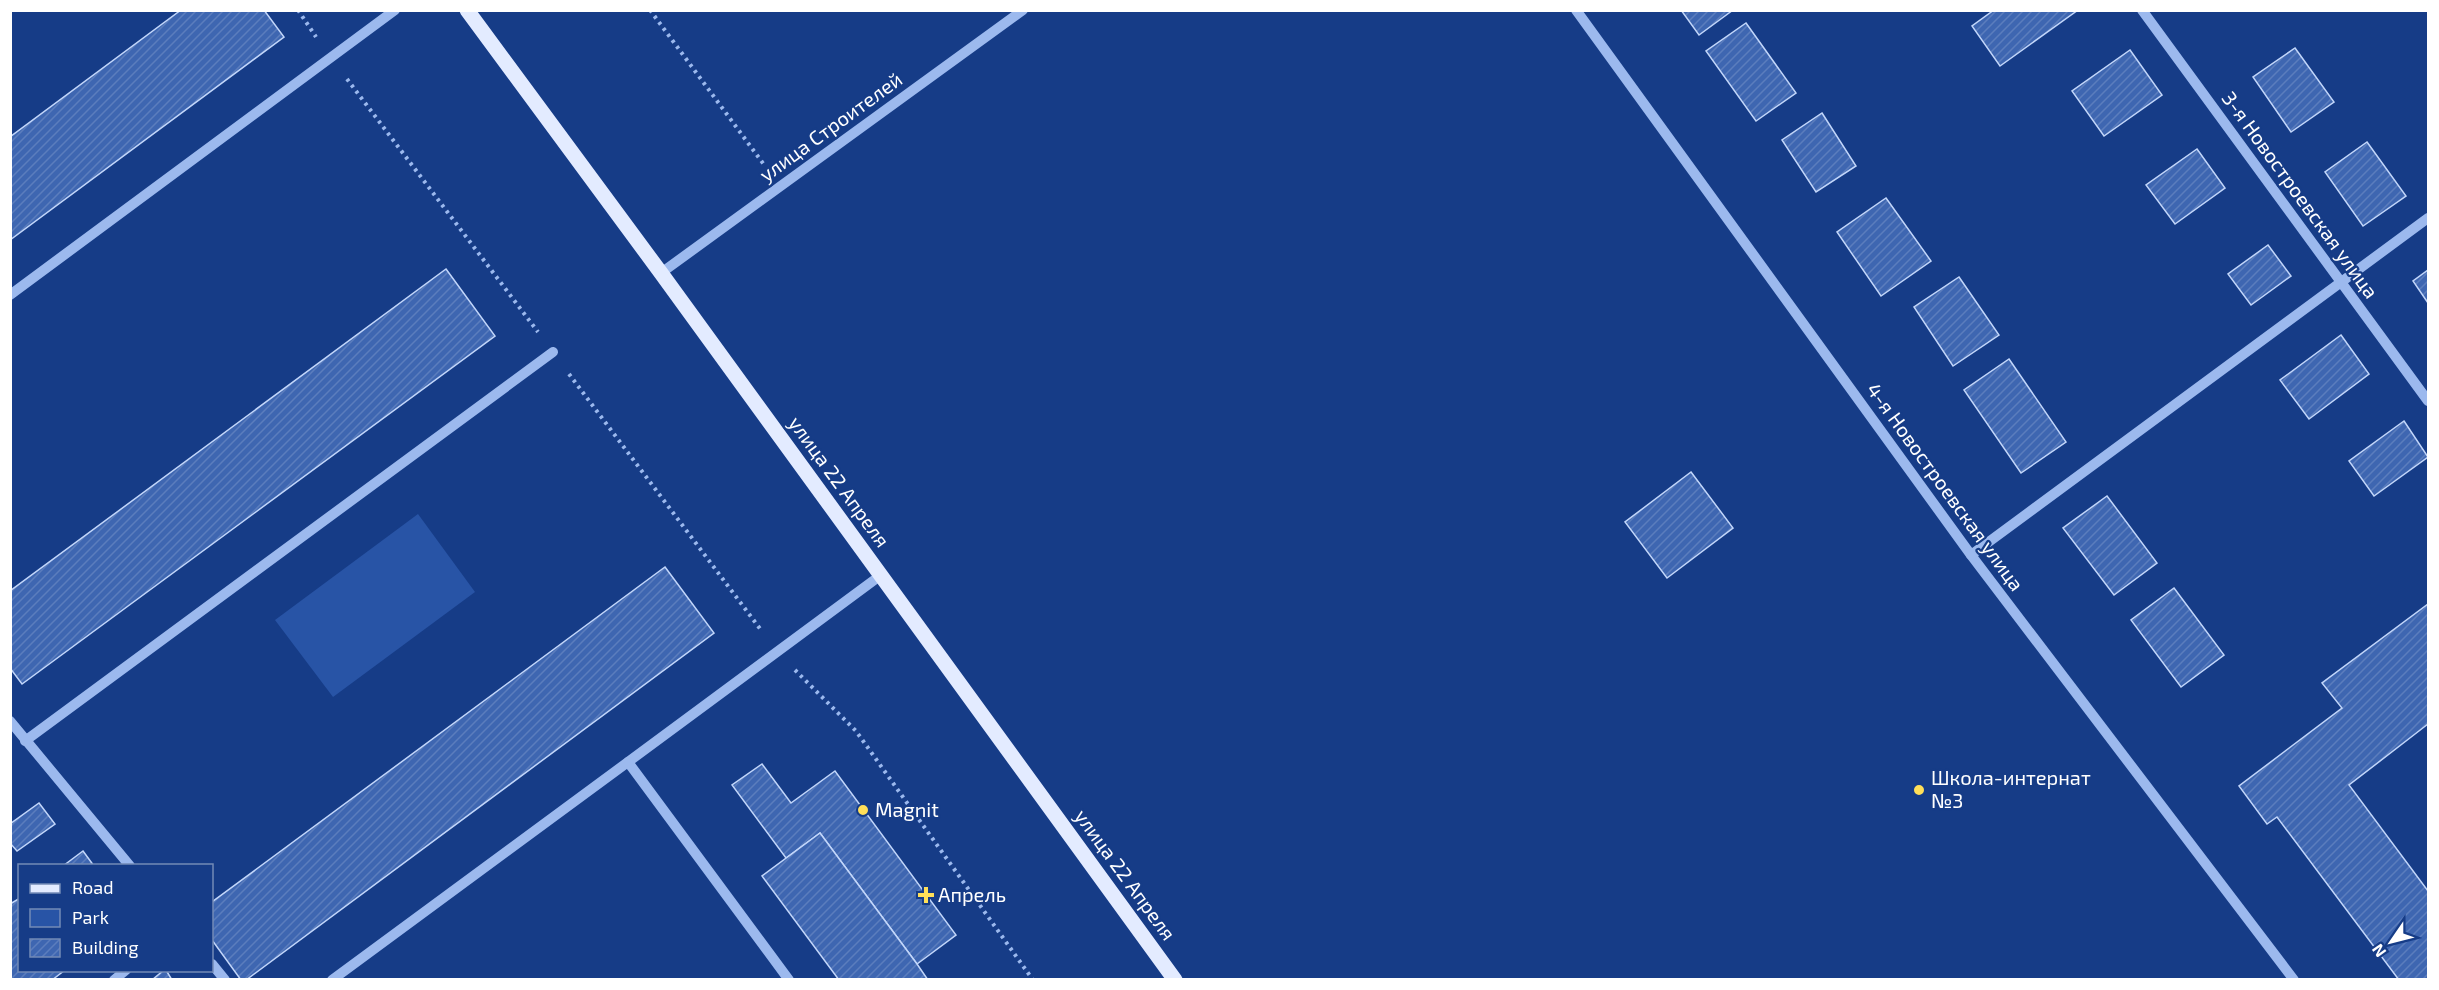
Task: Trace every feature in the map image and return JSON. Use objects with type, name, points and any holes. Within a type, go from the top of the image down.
[{"type":"main road","name":"улица 22 Апреля","points":[[467,10],[1175,980]]},
{"type":"street","points":[[10,295],[395,10]]},
{"type":"street","name":"улица Строителей","points":[[661,273],[1023,10]]},
{"type":"street","name":"4-я Новостроевская улица","points":[[1576,10],[1971,555],[2294,980]]},
{"type":"street","name":"3-я Новостроевская улица","points":[[2142,10],[2428,401]]},
{"type":"street","points":[[1971,555],[2428,218]]},
{"type":"street","points":[[25,741],[553,352]]},
{"type":"street","points":[[332,980],[881,575]]},
{"type":"street","points":[[10,721],[128,864]]},
{"type":"street","points":[[628,762],[789,980]]},
{"type":"street","points":[[213,965],[225,980]]},
{"type":"path","points":[[298,10],[331,58],[777,652],[856,731],[1033,980]]},
{"type":"path","points":[[650,10],[781,185]]},
{"type":"green space","points":[[418,514],[475,592],[333,697],[275,620]]},
{"type":"building","points":[[181,10],[264,10],[284,37],[10,240],[10,137]]},
{"type":"building","points":[[1681,10],[1733,10],[1699,35]]},
{"type":"building","points":[[1994,10],[2078,10],[2000,66],[1972,26]]},
{"type":"building","points":[[1746,23],[1796,93],[1756,121],[1706,51]]},
{"type":"building","points":[[2295,48],[2334,102],[2291,132],[2253,77]]},
{"type":"building","points":[[2130,50],[2162,95],[2104,136],[2072,91]]},
{"type":"building","points":[[1822,113],[1856,166],[1816,192],[1782,140]]},
{"type":"building","points":[[2367,142],[2406,196],[2363,226],[2325,172]]},
{"type":"building","points":[[2197,149],[2225,188],[2175,224],[2146,185]]},
{"type":"building","points":[[1886,198],[1931,261],[1881,296],[1837,232]]},
{"type":"building","points":[[2268,245],[2291,276],[2251,305],[2228,274]]},
{"type":"building","points":[[446,269],[495,336],[22,684],[10,668],[10,591]]},
{"type":"building","points":[[2428,270],[2428,303],[2413,281]]},
{"type":"building","points":[[1959,277],[1999,335],[1953,366],[1914,307]]},
{"type":"building","points":[[2341,335],[2369,374],[2309,419],[2280,380]]},
{"type":"building","points":[[2009,359],[2066,442],[2021,473],[1964,390]]},
{"type":"building","points":[[2404,421],[2428,457],[2374,496],[2349,461]]},
{"type":"building","points":[[1691,472],[1733,528],[1667,578],[1625,522]]},
{"type":"building","points":[[2107,496],[2157,563],[2114,595],[2063,528]]},
{"type":"building","points":[[665,567],[714,633],[246,980],[241,980],[213,941],[213,901]]},
{"type":"building","points":[[2174,588],[2224,655],[2181,687],[2131,620]]},
{"type":"building","points":[[2428,604],[2428,724],[2349,785],[2428,891],[2428,980],[2399,980],[2277,817],[2267,824],[2239,786],[2342,708],[2322,683]]},
{"type":"building","points":[[762,764],[791,803],[835,771],[956,935],[917,964],[820,833],[786,858],[732,785]]},
{"type":"building","points":[[39,803],[55,824],[17,851],[10,843],[10,824]]},
{"type":"building","points":[[820,833],[928,980],[839,980],[762,876]]},
{"type":"building","points":[[83,851],[93,864],[66,864]]},
{"type":"building","points":[[18,899],[18,972],[62,972],[52,980],[10,980],[10,904]]},
{"type":"building","points":[[162,972],[167,972],[172,980],[152,980]]},
{"type":"place","name":"Школа-интернат №3","points":[[1919,790]]},
{"type":"place","name":"Magnit","points":[[863,810]]},
{"type":"place","name":"Апрель","points":[[926,895]]}]
